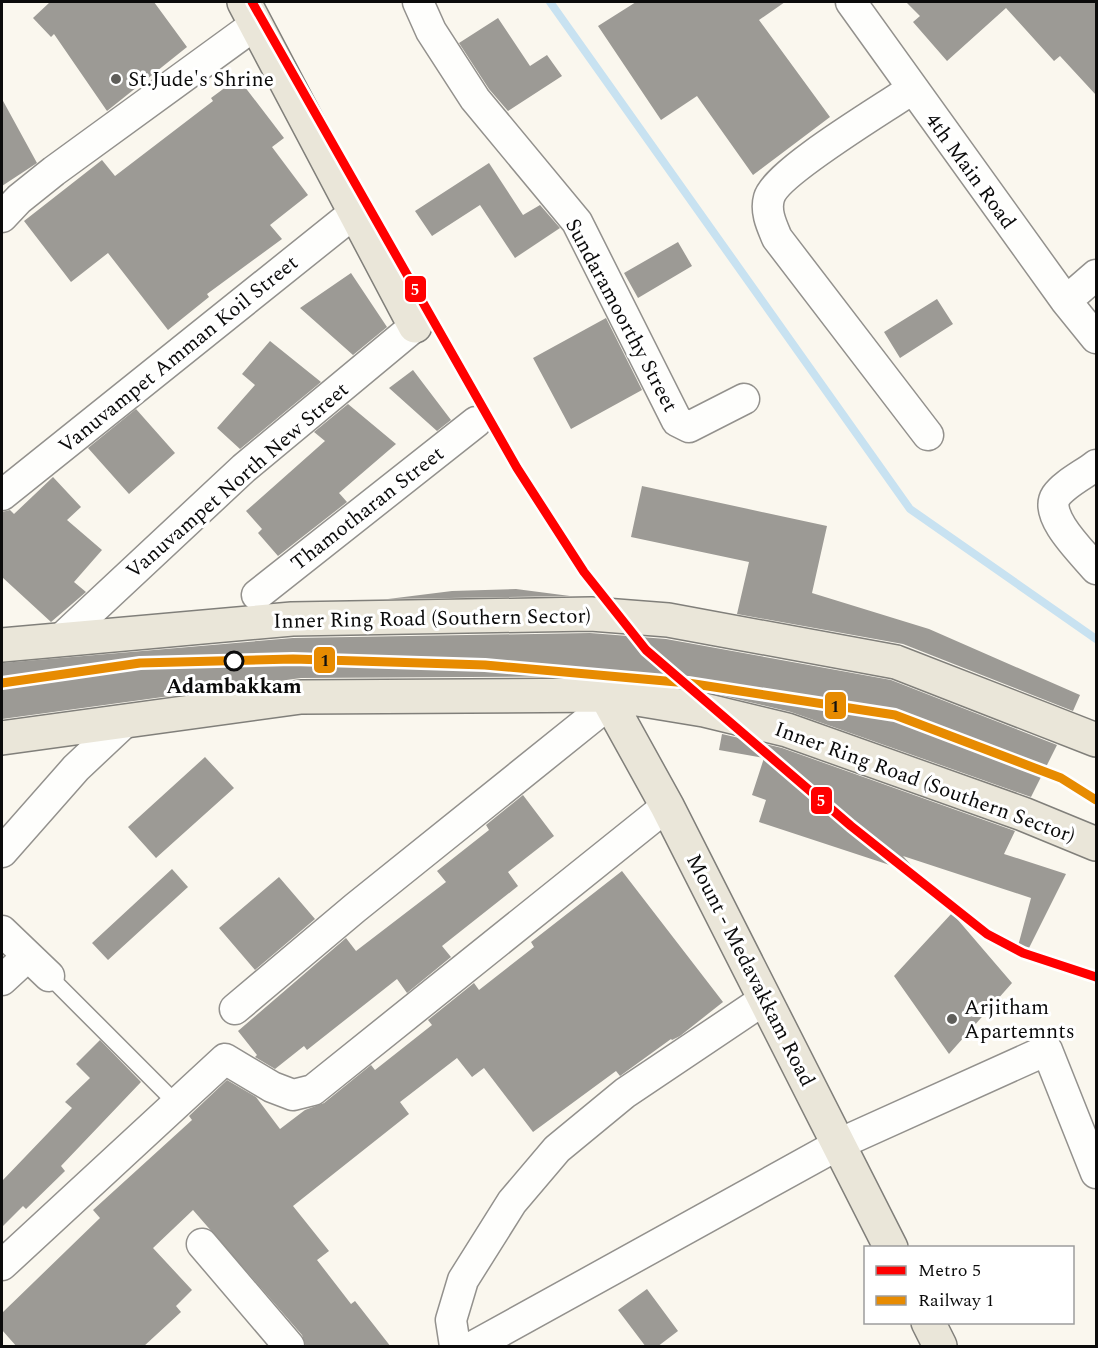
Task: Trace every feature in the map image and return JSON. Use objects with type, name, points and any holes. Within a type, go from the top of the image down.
[{"type":"main road","points":[[250,13],[415,326]]},
{"type":"main road","name":"Inner Ring Road (Southern Sector)","points":[[2,645],[292,619],[591,614],[668,620],[896,662],[1096,740]]},
{"type":"main road","name":"Inner Ring Road (Southern Sector)","points":[[2,738],[301,697],[611,699],[704,710],[787,730],[1023,814],[1096,844]]},
{"type":"main road","name":"Mount - Medavakkam Road","points":[[611,699],[841,1143],[890,1246]]},
{"type":"main road","points":[[928,1324],[940,1347]]},
{"type":"street","name":"Sundaramoorthy Street","points":[[417,2],[431,31],[475,99],[577,222],[677,421],[689,427],[744,399]]},
{"type":"street","name":"4th Main Road","points":[[851,2],[1066,301],[1096,338]]},
{"type":"street","points":[[2,217],[19,199],[250,13]]},
{"type":"street","points":[[912,89],[783,177],[772,189],[768,200],[768,213],[777,238],[928,435]]},
{"type":"street","name":"Vanuvampet Amman Koil Street","points":[[2,495],[354,213]]},
{"type":"street","points":[[1066,301],[1096,275]]},
{"type":"street","name":"Vanuvampet North New Street","points":[[62,638],[244,468],[415,326]]},
{"type":"street","name":"Thamotharan Street","points":[[257,595],[476,422]]},
{"type":"street","points":[[1096,465],[1057,494],[1053,503],[1056,520],[1096,569]]},
{"type":"street","points":[[235,1009],[611,699]]},
{"type":"street","points":[[2,852],[76,768],[126,721]]},
{"type":"street","points":[[2,1265],[225,1059],[272,1087],[293,1095],[313,1090],[667,806]]},
{"type":"street","points":[[2,931],[38,966],[2,980]]},
{"type":"street","points":[[455,1347],[451,1320],[463,1280],[512,1202],[557,1149],[625,1093],[765,999]]},
{"type":"street","points":[[474,1347],[841,1143],[1047,1050],[1096,1173]]},
{"type":"street","points":[[202,1244],[289,1347]]},
{"type":"lane","points":[[38,966],[176,1103]]},
{"type":"building","name":"St.Jude's Shrine","points":[[50,2],[154,2],[187,47],[107,111],[54,34],[51,37],[33,18]]},
{"type":"building","points":[[636,2],[785,2],[759,20],[830,117],[753,175],[697,96],[661,120],[598,26]]},
{"type":"building","points":[[906,2],[1096,2],[1096,95],[1060,56],[1054,61],[1006,8],[947,61],[913,22],[920,16]]},
{"type":"building","points":[[498,18],[530,66],[547,55],[562,76],[508,111],[489,89],[459,43]]},
{"type":"building","points":[[238,78],[284,138],[272,147],[308,195],[270,225],[282,239],[207,294],[209,297],[168,330],[108,253],[71,282],[24,221],[102,160],[115,176],[213,101],[211,98]]},
{"type":"building","points":[[2,99],[37,163],[2,186]]},
{"type":"building","points":[[489,163],[523,215],[540,205],[560,228],[515,258],[480,205],[432,236],[415,211]]},
{"type":"building","points":[[678,242],[692,266],[638,298],[624,273]]},
{"type":"building","points":[[351,273],[387,327],[353,355],[300,308]]},
{"type":"building","points":[[937,299],[953,324],[900,358],[884,332]]},
{"type":"building","points":[[606,318],[642,390],[571,429],[533,358]]},
{"type":"building","points":[[270,341],[321,382],[240,449],[217,428],[255,385],[242,374]]},
{"type":"building","points":[[413,370],[451,420],[437,431],[389,388]]},
{"type":"building","points":[[348,404],[396,444],[339,493],[347,502],[278,556],[258,533],[262,529],[246,511],[325,441],[314,432]]},
{"type":"building","points":[[136,409],[175,453],[129,494],[88,448]]},
{"type":"building","points":[[53,477],[81,507],[67,520],[102,550],[74,582],[86,592],[51,622],[2,577],[2,512],[10,510],[14,514]]},
{"type":"building","points":[[642,486],[827,526],[812,593],[929,629],[1080,695],[1073,711],[903,644],[737,614],[749,562],[631,537]]},
{"type":"building","points":[[516,589],[570,596],[388,599],[452,591]]},
{"type":"building","points":[[590,633],[666,639],[891,680],[1057,745],[1031,797],[791,712],[707,692],[613,676],[301,678],[2,719],[2,663],[293,638]]},
{"type":"building","points":[[722,734],[782,748],[1015,831],[1004,854],[1066,874],[1028,950],[1018,946],[1031,898],[903,856],[920,875],[759,822],[766,800],[752,795],[764,758],[719,750]]},
{"type":"building","points":[[205,757],[234,788],[156,858],[128,827]]},
{"type":"building","points":[[523,795],[554,836],[508,872],[518,886],[442,946],[451,957],[407,993],[397,979],[307,1050],[304,1046],[275,1069],[255,1057],[257,1055],[238,1031],[346,938],[356,951],[446,882],[437,871],[489,830],[486,825]]},
{"type":"building","points":[[172,869],[188,887],[108,960],[92,943]]},
{"type":"building","points":[[622,871],[723,1002],[680,1036],[671,1039],[620,1076],[616,1071],[533,1132],[484,1068],[472,1077],[457,1058],[400,1102],[409,1114],[293,1206],[329,1251],[317,1260],[351,1304],[355,1301],[391,1347],[306,1347],[302,1335],[193,1210],[153,1248],[192,1290],[176,1306],[181,1312],[143,1347],[17,1347],[2,1330],[2,1313],[100,1218],[93,1210],[192,1120],[189,1116],[227,1080],[256,1097],[280,1129],[305,1110],[324,1103],[371,1065],[375,1070],[432,1025],[428,1020],[474,983],[479,990],[534,947],[531,942]]},
{"type":"building","points":[[279,877],[315,919],[255,970],[219,928]]},
{"type":"building","name":"Arjitham Apartemnts","points":[[952,913],[1012,983],[949,1054],[894,976]]},
{"type":"building","points":[[100,1040],[141,1082],[61,1166],[65,1171],[26,1209],[23,1206],[2,1227],[2,1181],[72,1108],[65,1102],[90,1078],[76,1064]]},
{"type":"building","points":[[647,1289],[678,1331],[657,1347],[646,1347],[618,1310]]},
{"type":"waterway","points":[[550,2],[910,509],[1096,639]]},
{"type":"metro line","name":"5","points":[[252,2],[517,468],[584,572],[646,650],[851,826],[987,934],[1023,953],[1096,977]]},
{"type":"rail line","name":"1","points":[[2,683],[140,663],[293,659],[485,665],[688,683],[895,715],[1061,778],[1096,800]]},
{"type":"place","name":"St.Jude's Shrine","points":[[116,79]]},
{"type":"place","name":"Adambakkam","points":[[234,661]]},
{"type":"place","name":"Arjitham Apartemnts","points":[[952,1019]]}]
